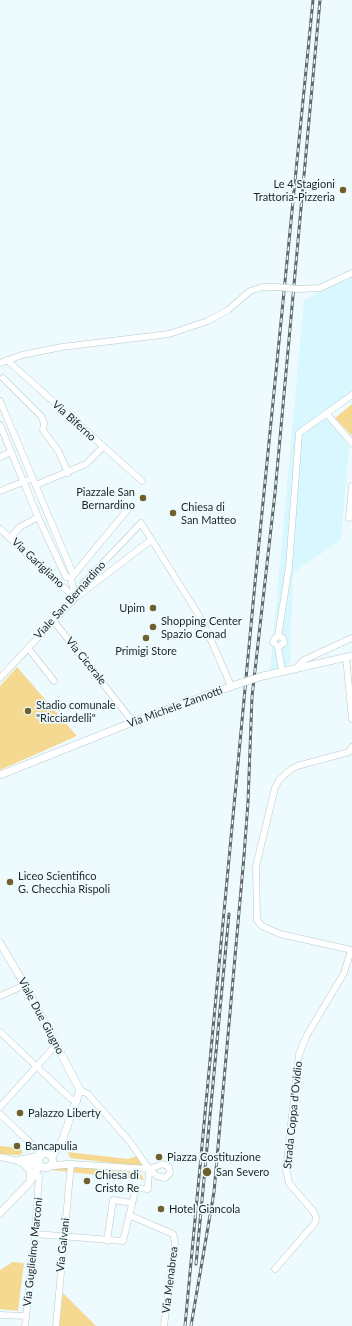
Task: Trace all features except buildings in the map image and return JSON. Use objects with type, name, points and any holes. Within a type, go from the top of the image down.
[{"type":"main road","name":"Via Michele Zannotti","points":[[0,775],[133,722],[235,685],[263,676],[349,656]]},
{"type":"main road","name":"Viale Due Giugno","points":[[0,943],[25,985],[80,1090]]},
{"type":"main road","points":[[0,1213],[30,1182],[53,1163],[52,1158],[62,1141],[80,1090]]},
{"type":"main road","points":[[18,1161],[42,1155],[54,1149],[62,1141]]},
{"type":"main road","points":[[42,1155],[72,1164]]},
{"type":"main road","points":[[30,1182],[40,1165],[38,1160],[42,1155]]},
{"type":"main road","points":[[18,1161],[40,1165],[44,1168],[72,1164]]},
{"type":"main road","points":[[18,1161],[27,1165],[30,1170],[30,1182]]},
{"type":"street","points":[[0,363],[62,347],[169,334],[208,321],[228,310],[250,290],[263,287],[299,289],[320,288],[352,273]]},
{"type":"street","name":"Via Biferno","points":[[7,360],[142,481]]},
{"type":"street","points":[[3,378],[41,416],[44,423],[43,430],[60,452],[68,473]]},
{"type":"street","points":[[282,672],[278,647],[283,645],[284,641],[282,637],[278,636],[289,567],[299,433],[352,395]]},
{"type":"street","points":[[0,401],[36,485],[72,576],[75,598],[152,540],[203,622],[235,685]]},
{"type":"street","points":[[327,414],[352,443]]},
{"type":"street","points":[[0,428],[38,518],[66,577],[72,576],[128,509]]},
{"type":"street","points":[[36,485],[68,473],[86,464],[103,447]]},
{"type":"street","points":[[0,457],[11,452]]},
{"type":"street","points":[[0,491],[33,478]]},
{"type":"street","points":[[349,518],[352,486]]},
{"type":"street","points":[[10,538],[20,527],[38,518]]},
{"type":"street","name":"Viale San Bernardino","points":[[0,678],[75,598],[83,584],[141,523],[152,540]]},
{"type":"street","name":"Via Garigliano","points":[[1,531],[75,598]]},
{"type":"street","name":"Via Cicerale","points":[[53,620],[133,722]]},
{"type":"street","points":[[296,668],[304,660],[352,638]]},
{"type":"street","points":[[28,648],[54,681]]},
{"type":"street","points":[[349,656],[352,719]]},
{"type":"street","points":[[352,747],[349,752],[290,770],[279,780],[275,788],[256,866],[256,920],[262,926],[280,934],[352,950]]},
{"type":"street","name":"Strada Coppa d'Ovidio","points":[[275,1269],[315,1223],[316,1217],[313,1211],[289,1183],[286,1169],[299,1054],[307,1034],[344,973],[352,950]]},
{"type":"street","points":[[0,995],[25,985]]},
{"type":"street","points":[[0,1032],[71,1099],[77,1101]]},
{"type":"street","points":[[0,1107],[56,1045]]},
{"type":"street","points":[[35,1234],[107,1241],[123,1241],[136,1188],[148,1189],[149,1169],[139,1153],[88,1094],[80,1090]]},
{"type":"street","points":[[0,1114],[42,1155]]},
{"type":"street","points":[[0,1157],[18,1161]]},
{"type":"street","points":[[72,1164],[149,1169]]},
{"type":"street","name":"Via Galvani","points":[[56,1326],[72,1164]]},
{"type":"street","points":[[39,1176],[39,1192]]},
{"type":"street","name":"Via Guglielmo Marconi","points":[[25,1326],[39,1192],[30,1182]]},
{"type":"street","points":[[107,1241],[113,1200],[132,1203]]},
{"type":"street","name":"Via Menabrea","points":[[129,1215],[173,1234],[175,1242],[164,1326]]},
{"type":"street","points":[[0,1315],[26,1316]]},
{"type":"shaded area","points":[[352,276],[352,396],[326,417],[349,446],[341,540],[293,573],[290,664],[270,672],[304,300]]},
{"type":"shaded area","points":[[352,404],[352,436],[335,418]]},
{"type":"shaded area","name":"Stadio comunale \"Ricciardelli\"","points":[[17,667],[77,736],[0,770],[0,686]]},
{"type":"shaded area","points":[[0,1146],[20,1148],[23,1153],[19,1155],[0,1154]]},
{"type":"shaded area","points":[[68,1152],[128,1159],[137,1156],[146,1167],[70,1158]]},
{"type":"shaded area","points":[[68,1166],[140,1173],[144,1180],[51,1170]]},
{"type":"shaded area","points":[[13,1262],[24,1263],[18,1311],[0,1309],[0,1270]]},
{"type":"shaded area","points":[[63,1293],[96,1326],[59,1326]]},
{"type":"railway","points":[[185,1326],[255,583],[313,0]]},
{"type":"railway","points":[[191,1326],[214,1192],[244,856],[248,802],[252,697],[275,493],[320,0]]},
{"type":"railway","points":[[196,1264],[229,914]]},
{"type":"place","name":"Le 4 Stagioni Trattoria-Pizzeria","points":[[343,190]]},
{"type":"place","name":"Piazzale San Bernardino","points":[[143,498]]},
{"type":"place","name":"Chiesa di San Matteo","points":[[173,513]]},
{"type":"place","name":"Upim","points":[[153,608]]},
{"type":"place","name":"Shopping Center Spazio Conad","points":[[153,627]]},
{"type":"place","name":"Primigi Store","points":[[146,638]]},
{"type":"place","name":"Stadio comunale \"Ricciardelli\"","points":[[28,711]]},
{"type":"place","name":"Liceo Scientifico G. Checchia Rispoli","points":[[10,882]]},
{"type":"place","name":"Palazzo Liberty","points":[[20,1113]]},
{"type":"place","name":"Bancapulia","points":[[17,1146]]},
{"type":"place","name":"Piazza Costituzione","points":[[159,1157]]},
{"type":"place","name":"San Severo","points":[[207,1172]]},
{"type":"place","name":"Chiesa di Cristo Re","points":[[87,1181]]},
{"type":"place","name":"Hotel Giancola","points":[[161,1209]]}]
